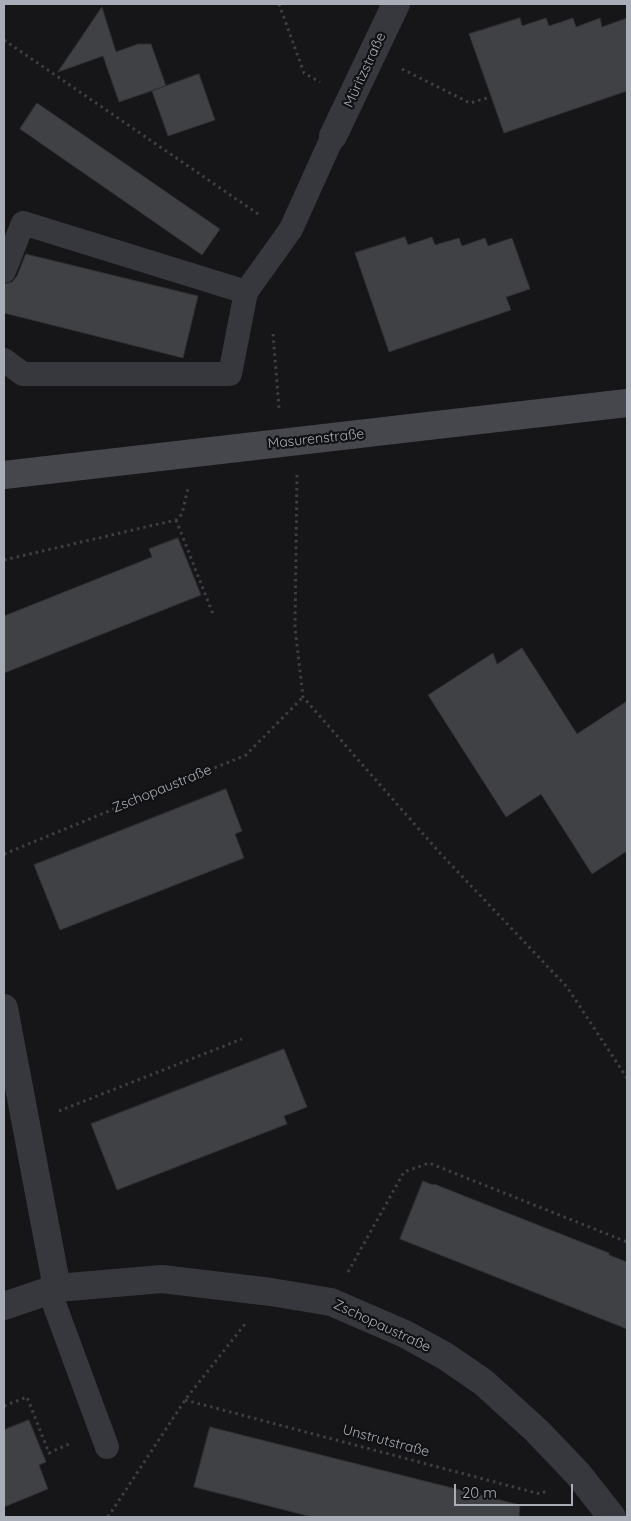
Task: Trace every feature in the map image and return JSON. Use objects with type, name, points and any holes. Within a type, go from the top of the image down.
[{"type":"main road","name":"Masurenstraße","points":[[4,475],[627,403]]},
{"type":"street","name":"Müritzstraße","points":[[333,136],[396,4]]},
{"type":"street","points":[[4,1008],[26,1124],[53,1289]]},
{"type":"street","name":"Zschopaustraße","points":[[4,1306],[53,1289],[162,1279],[271,1292],[331,1302],[405,1334],[452,1361],[482,1382],[537,1431],[578,1474],[612,1517]]},
{"type":"lane","points":[[4,360],[22,374],[230,374],[246,292],[291,229],[333,136]]},
{"type":"lane","points":[[4,271],[23,223],[246,292]]},
{"type":"lane","points":[[53,1289],[107,1447]]},
{"type":"path","points":[[279,4],[304,72],[351,99]]},
{"type":"path","points":[[4,40],[266,220]]},
{"type":"path","points":[[372,55],[470,103],[488,98]]},
{"type":"path","points":[[246,292],[273,329],[290,442],[295,628],[303,697],[439,852],[567,987],[627,1078]]},
{"type":"path","points":[[4,560],[176,520],[182,514],[189,484]]},
{"type":"path","points":[[176,520],[213,614]]},
{"type":"path","name":"Zschopaustraße","points":[[4,854],[246,755],[303,697]]},
{"type":"path","points":[[26,1124],[242,1039]]},
{"type":"path","points":[[331,1302],[404,1172],[429,1163],[627,1242]]},
{"type":"path","points":[[108,1517],[184,1400],[271,1292]]},
{"type":"path","points":[[4,1406],[27,1397],[48,1454]]},
{"type":"path","name":"Unstrutstraße","points":[[184,1400],[540,1494],[578,1474]]},
{"type":"building","points":[[102,7],[116,52],[138,44],[151,44],[166,86],[119,102],[103,56],[58,72]]},
{"type":"building","points":[[520,18],[522,26],[546,18],[549,26],[573,18],[576,27],[600,18],[602,27],[627,18],[627,91],[504,133],[469,34]]},
{"type":"building","points":[[199,74],[215,120],[168,136],[152,91]]},
{"type":"building","points":[[37,103],[220,229],[202,255],[20,129]]},
{"type":"building","points":[[405,237],[408,245],[432,237],[435,245],[459,238],[462,246],[485,238],[488,246],[512,238],[530,289],[506,297],[511,310],[389,352],[355,253]]},
{"type":"building","points":[[26,254],[198,296],[183,358],[4,313],[4,284],[12,282],[17,276]]},
{"type":"building","points":[[178,538],[201,595],[4,673],[4,616],[152,557],[149,549]]},
{"type":"building","points":[[522,648],[577,734],[627,701],[627,851],[592,874],[541,794],[506,817],[428,695],[493,653],[497,664]]},
{"type":"building","points":[[226,789],[242,831],[235,834],[244,858],[60,930],[34,865]]},
{"type":"building","points":[[284,1049],[307,1107],[284,1116],[287,1124],[117,1190],[91,1124]]},
{"type":"building","points":[[423,1181],[609,1253],[609,1255],[627,1262],[627,1329],[400,1239]]},
{"type":"building","points":[[29,1420],[46,1462],[39,1465],[48,1489],[4,1507],[4,1430]]},
{"type":"building","points":[[210,1427],[520,1505],[519,1517],[312,1517],[194,1487]]}]
